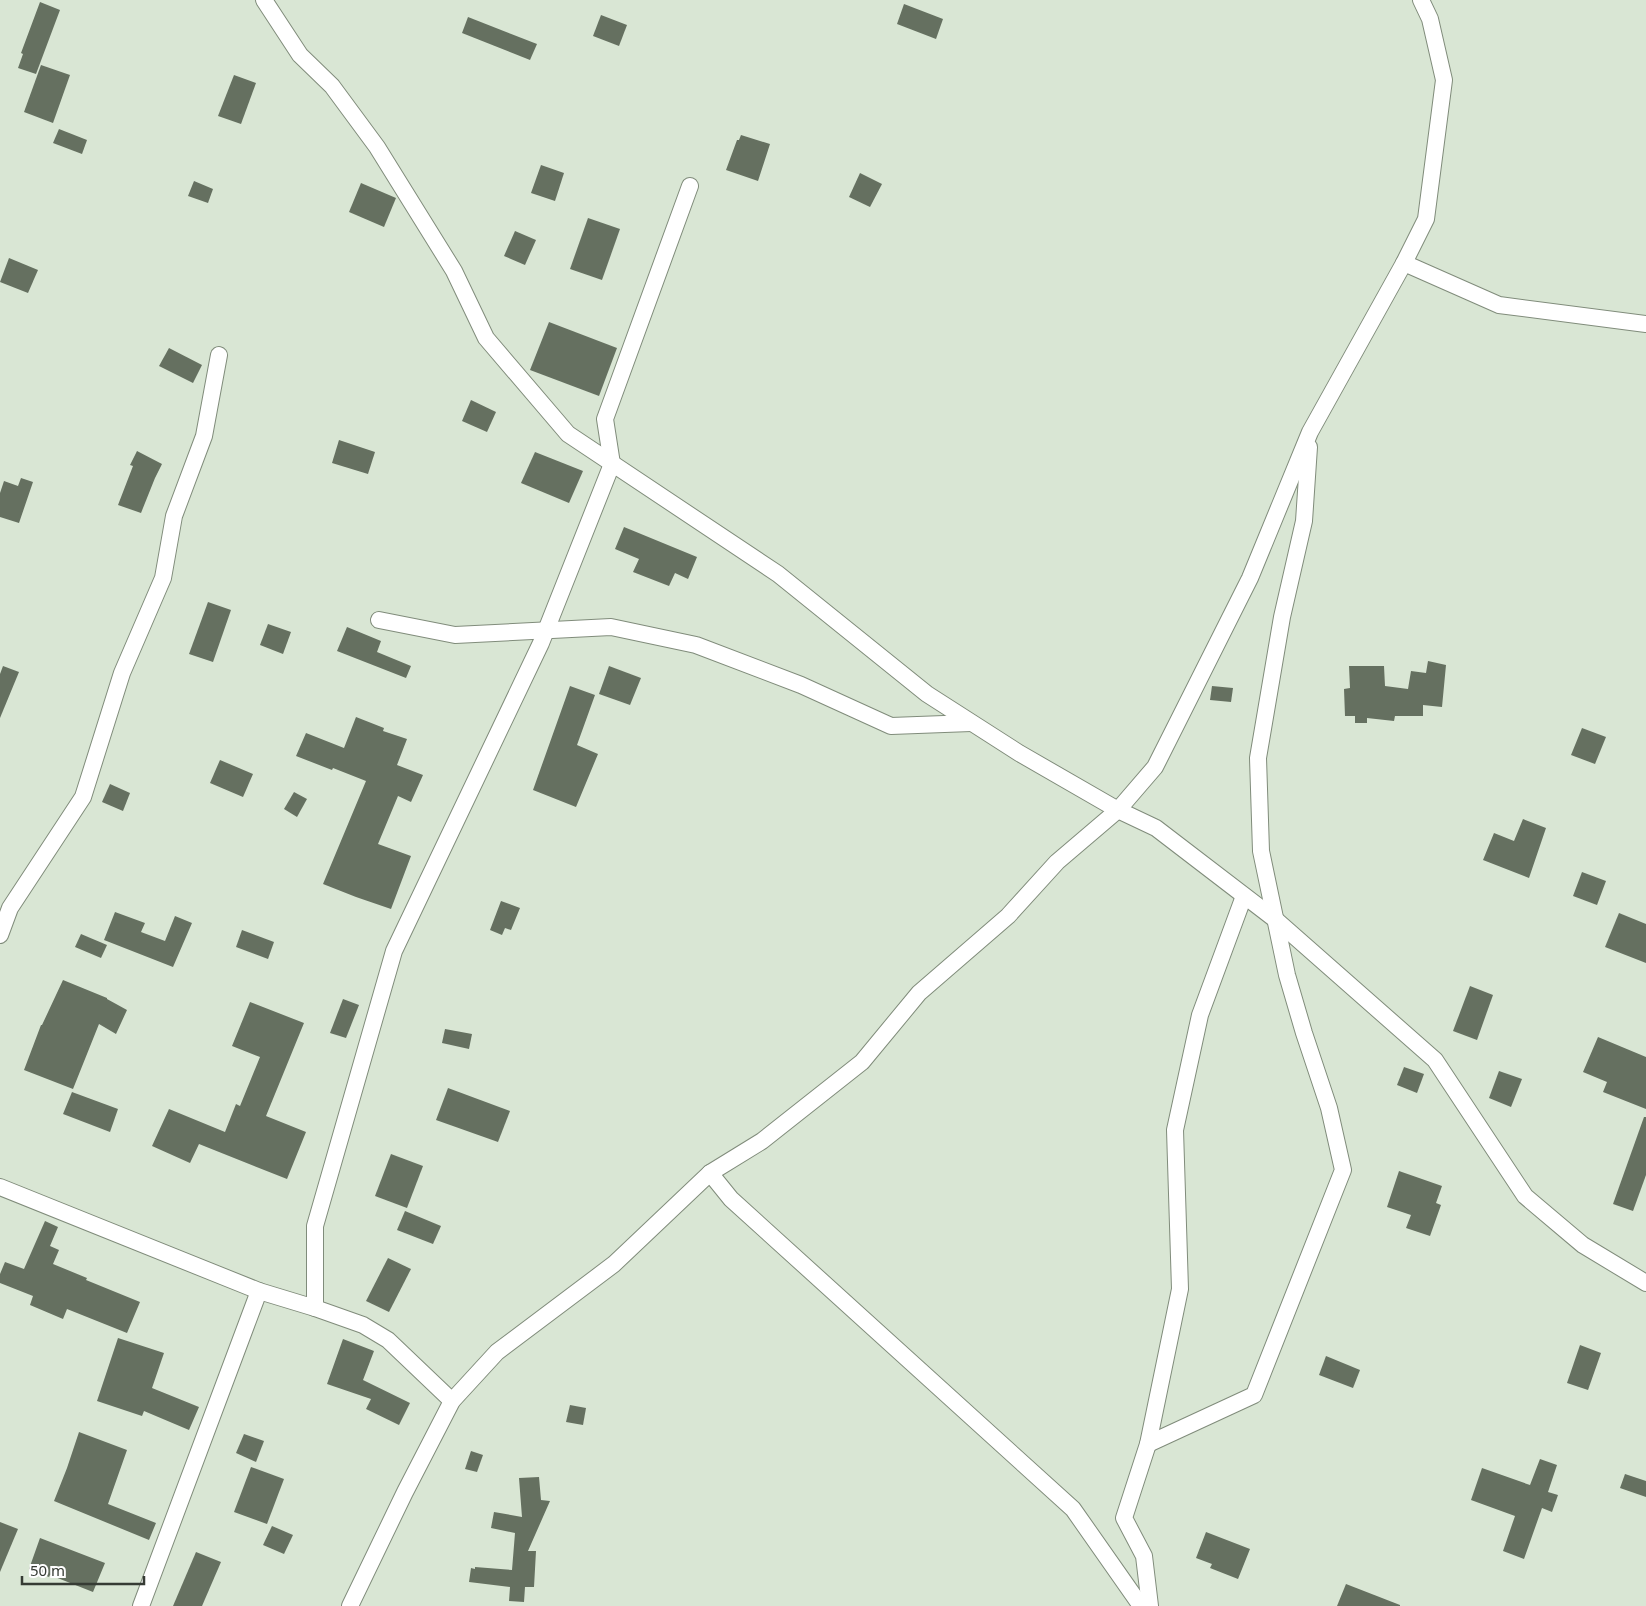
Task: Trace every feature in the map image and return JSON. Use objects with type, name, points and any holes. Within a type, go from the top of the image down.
[{"type":"street","points":[[264,0],[300,55],[332,86],[377,147],[454,270],[486,338],[568,434],[778,574],[927,694],[1019,753],[1118,810],[1156,828],[1276,920],[1435,1060],[1525,1196],[1583,1245],[1646,1283]]},
{"type":"street","points":[[350,1606],[405,1492],[452,1401],[497,1352],[614,1264],[710,1173],[762,1141],[862,1062],[919,993],[1008,916],[1057,862],[1118,810],[1155,768],[1250,578],[1310,432],[1404,263],[1426,219],[1444,80],[1430,19],[1421,0]]},
{"type":"street","points":[[315,1308],[315,1226],[394,951],[546,631],[612,464],[605,419],[690,186]]},
{"type":"street","points":[[1404,263],[1499,305],[1646,324]]},
{"type":"street","points":[[0,935],[10,908],[83,797],[122,673],[163,578],[174,516],[204,436],[219,355]]},
{"type":"street","points":[[1148,1444],[1254,1395],[1343,1170],[1329,1108],[1287,975],[1261,851],[1258,758],[1282,617],[1304,522],[1310,432]]},
{"type":"street","points":[[379,620],[454,635],[611,627],[696,645],[801,685],[890,726],[971,723]]},
{"type":"street","points":[[1150,1606],[1144,1556],[1124,1518],[1148,1444],[1180,1289],[1175,1130],[1200,1015],[1244,896]]},
{"type":"street","points":[[710,1173],[731,1199],[1073,1509],[1141,1606]]},
{"type":"street","points":[[0,1187],[259,1291],[363,1325],[388,1340],[452,1401]]},
{"type":"street","points":[[141,1606],[259,1291]]},
{"type":"building","points":[[40,2],[60,10],[36,74],[18,68],[23,54],[21,53]]},
{"type":"building","points":[[904,4],[943,19],[936,39],[897,24]]},
{"type":"building","points":[[601,15],[627,25],[619,46],[593,36]]},
{"type":"building","points":[[468,17],[537,44],[530,60],[462,33]]},
{"type":"building","points":[[41,65],[70,75],[53,123],[24,112]]},
{"type":"building","points":[[234,75],[256,83],[241,124],[218,116]]},
{"type":"building","points":[[59,129],[87,140],[82,154],[53,143]]},
{"type":"building","points":[[741,135],[770,144],[758,181],[726,170],[737,140],[739,140]]},
{"type":"building","points":[[541,165],[564,173],[555,201],[531,193]]},
{"type":"building","points":[[860,173],[882,184],[870,207],[849,197]]},
{"type":"building","points":[[194,181],[213,189],[208,203],[188,196]]},
{"type":"building","points":[[361,183],[396,198],[384,227],[349,212]]},
{"type":"building","points":[[588,218],[620,229],[602,280],[570,269]]},
{"type":"building","points":[[515,231],[536,240],[525,265],[504,256]]},
{"type":"building","points":[[9,258],[38,270],[28,293],[0,282]]},
{"type":"building","points":[[549,322],[617,348],[599,396],[530,370]]},
{"type":"building","points":[[169,348],[202,365],[193,383],[159,366]]},
{"type":"building","points":[[471,400],[496,412],[487,432],[462,421]]},
{"type":"building","points":[[339,440],[375,452],[368,474],[332,463]]},
{"type":"building","points":[[137,451],[162,464],[141,513],[118,505],[133,466],[130,465]]},
{"type":"building","points":[[535,452],[583,471],[569,503],[521,483]]},
{"type":"building","points":[[21,478],[33,482],[19,523],[0,517],[0,493],[4,481],[18,486]]},
{"type":"building","points":[[624,527],[697,557],[688,579],[675,573],[669,586],[633,572],[639,559],[615,549]]},
{"type":"building","points":[[208,602],[231,610],[213,662],[189,654]]},
{"type":"building","points":[[268,624],[291,632],[283,654],[260,645]]},
{"type":"building","points":[[347,627],[381,641],[377,652],[411,666],[406,678],[337,651]]},
{"type":"building","points":[[1428,661],[1446,665],[1442,707],[1423,705],[1423,716],[1395,716],[1394,721],[1367,718],[1367,723],[1355,723],[1355,716],[1345,716],[1344,689],[1350,688],[1349,666],[1384,666],[1385,686],[1408,689],[1411,671],[1426,673]]},
{"type":"building","points":[[3,666],[19,672],[0,718],[0,674]]},
{"type":"building","points":[[609,666],[641,678],[630,705],[599,694]]},
{"type":"building","points":[[570,686],[595,695],[577,745],[598,754],[576,807],[533,790]]},
{"type":"building","points":[[1212,686],[1233,688],[1231,702],[1210,700]]},
{"type":"building","points":[[356,717],[384,728],[383,731],[407,739],[397,765],[423,775],[411,802],[398,796],[378,844],[411,856],[391,909],[323,884],[366,781],[296,756],[306,733],[344,748]]},
{"type":"building","points":[[1582,728],[1606,737],[1595,764],[1571,755]]},
{"type":"building","points":[[220,760],[253,774],[243,797],[210,783]]},
{"type":"building","points":[[110,784],[130,793],[123,811],[102,802]]},
{"type":"building","points":[[294,792],[307,799],[297,817],[284,809]]},
{"type":"building","points":[[1523,819],[1546,828],[1529,878],[1483,860],[1494,833],[1514,841]]},
{"type":"building","points":[[1582,872],[1606,881],[1597,905],[1573,896]]},
{"type":"building","points":[[501,901],[520,908],[511,930],[505,928],[502,935],[490,930]]},
{"type":"building","points":[[115,912],[145,923],[141,932],[165,941],[175,916],[192,923],[173,967],[104,940]]},
{"type":"building","points":[[1619,913],[1646,924],[1646,963],[1605,947]]},
{"type":"building","points":[[242,930],[274,942],[268,959],[236,947]]},
{"type":"building","points":[[81,934],[107,945],[101,958],[75,947]]},
{"type":"building","points":[[63,980],[107,998],[127,1010],[116,1034],[99,1024],[73,1089],[24,1070],[41,1025]]},
{"type":"building","points":[[1470,986],[1493,995],[1477,1040],[1453,1031]]},
{"type":"building","points":[[343,999],[359,1005],[346,1038],[330,1033]]},
{"type":"building","points":[[250,1002],[304,1023],[266,1116],[306,1132],[287,1179],[199,1144],[190,1163],[152,1146],[169,1109],[225,1132],[236,1104],[240,1106],[260,1057],[232,1046]]},
{"type":"building","points":[[445,1029],[472,1034],[469,1049],[442,1043]]},
{"type":"building","points":[[1598,1037],[1646,1057],[1646,1109],[1603,1092],[1607,1082],[1583,1072]]},
{"type":"building","points":[[1404,1067],[1424,1074],[1417,1093],[1397,1085]]},
{"type":"building","points":[[1499,1071],[1522,1079],[1511,1107],[1489,1098]]},
{"type":"building","points":[[448,1088],[510,1111],[498,1142],[436,1120]]},
{"type":"building","points":[[72,1092],[118,1109],[110,1132],[63,1114]]},
{"type":"building","points":[[1644,1117],[1646,1117],[1646,1175],[1633,1211],[1613,1204]]},
{"type":"building","points":[[391,1154],[423,1166],[407,1208],[375,1196]]},
{"type":"building","points":[[1399,1171],[1442,1186],[1436,1203],[1441,1205],[1430,1236],[1406,1228],[1411,1215],[1387,1207]]},
{"type":"building","points":[[405,1211],[441,1226],[433,1244],[397,1230]]},
{"type":"building","points":[[45,1221],[58,1227],[50,1246],[59,1250],[53,1264],[140,1302],[127,1333],[67,1309],[63,1319],[30,1305],[33,1296],[0,1283],[0,1274],[5,1262],[24,1269]]},
{"type":"building","points":[[388,1258],[411,1269],[389,1312],[366,1301]]},
{"type":"building","points":[[118,1338],[164,1353],[152,1388],[199,1407],[189,1430],[144,1411],[142,1416],[97,1401]]},
{"type":"building","points":[[343,1339],[374,1351],[363,1380],[410,1403],[399,1425],[366,1409],[371,1399],[327,1384]]},
{"type":"building","points":[[1580,1345],[1601,1353],[1588,1390],[1567,1383]]},
{"type":"building","points":[[1326,1356],[1360,1370],[1353,1388],[1319,1375]]},
{"type":"building","points":[[570,1405],[586,1408],[583,1425],[566,1422]]},
{"type":"building","points":[[79,1432],[127,1450],[108,1504],[156,1523],[149,1540],[54,1501]]},
{"type":"building","points":[[244,1434],[264,1441],[256,1462],[236,1453]]},
{"type":"building","points":[[471,1451],[483,1455],[477,1472],[465,1469]]},
{"type":"building","points":[[1540,1459],[1557,1465],[1548,1492],[1558,1495],[1552,1512],[1542,1508],[1524,1559],[1503,1551],[1515,1516],[1471,1500],[1482,1468],[1530,1485]]},
{"type":"building","points":[[251,1467],[284,1479],[267,1524],[234,1512]]},
{"type":"building","points":[[1625,1474],[1646,1481],[1646,1497],[1620,1488]]},
{"type":"building","points":[[539,1477],[541,1500],[550,1501],[528,1551],[536,1551],[534,1587],[525,1587],[524,1602],[509,1601],[510,1587],[469,1582],[471,1568],[512,1570],[515,1533],[491,1528],[494,1512],[522,1517],[519,1478]]},
{"type":"building","points":[[0,1522],[18,1529],[0,1572]]},
{"type":"building","points":[[272,1526],[293,1535],[284,1554],[263,1545]]},
{"type":"building","points":[[1206,1532],[1250,1549],[1238,1579],[1210,1568],[1212,1564],[1196,1558]]},
{"type":"building","points":[[40,1538],[105,1563],[93,1592],[29,1569]]},
{"type":"building","points":[[196,1552],[221,1562],[202,1606],[173,1606]]},
{"type":"building","points":[[1346,1584],[1400,1605],[1400,1606],[1337,1606]]}]
